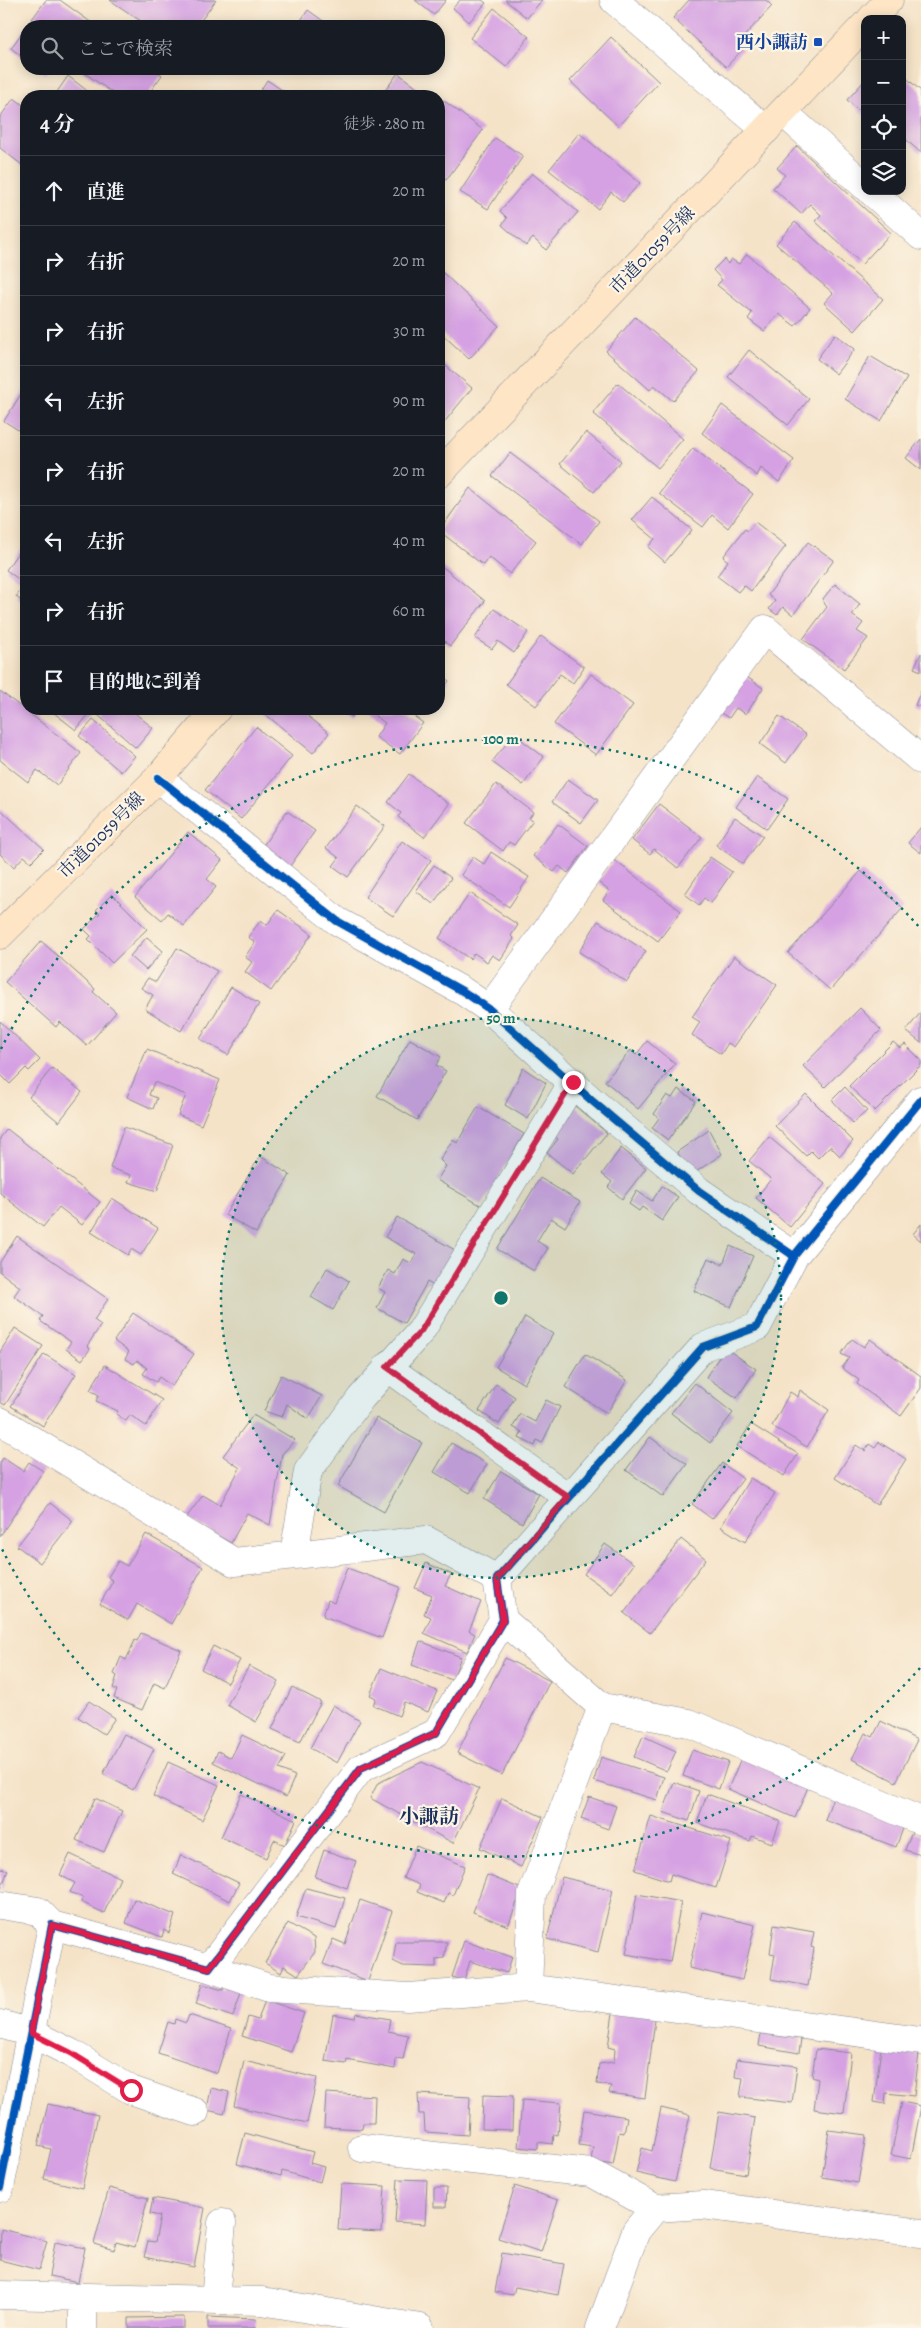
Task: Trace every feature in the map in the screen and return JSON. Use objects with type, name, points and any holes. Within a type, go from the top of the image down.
[{"type":"street","points":[[614,0],[861,183]]},
{"type":"street","points":[[875,15],[889,0]]},
{"type":"street","name":"市道01059号線","points":[[445,468],[861,29]]},
{"type":"street","points":[[875,195],[921,236]]},
{"type":"street","points":[[489,1009],[765,629],[921,760]]},
{"type":"street","name":"市道01059号線","points":[[0,935],[158,778],[212,715]]},
{"type":"street","points":[[158,778],[337,921],[464,992],[489,1009],[699,1191],[794,1256]]},
{"type":"street","points":[[294,1554],[308,1471],[360,1398],[421,1331],[573,1082]]},
{"type":"street","points":[[209,1968],[361,1768],[436,1733],[503,1620],[497,1579],[703,1347],[757,1327],[794,1256],[921,1100]]},
{"type":"street","points":[[387,1367],[568,1497]]},
{"type":"street","points":[[0,1421],[234,1562],[426,1540],[497,1579]]},
{"type":"street","points":[[503,1620],[602,1707],[690,1723],[921,1822]]},
{"type":"street","points":[[528,1988],[532,1894],[602,1707]]},
{"type":"street","points":[[0,1905],[38,1911],[52,1925],[209,1968],[269,1988],[398,1996],[528,1988],[921,2041]]},
{"type":"street","points":[[0,2188],[52,1925]]},
{"type":"street","points":[[0,2024],[31,2033],[71,2053],[131,2090],[195,2112]]},
{"type":"street","points":[[362,2148],[590,2173],[654,2208],[703,2205],[921,2232]]},
{"type":"street","points":[[600,2328],[636,2231],[654,2208]]},
{"type":"street","points":[[215,2300],[222,2223]]},
{"type":"street","points":[[0,2295],[262,2301],[420,2328]]},
{"type":"street","points":[[83,2297],[83,2328]]},
{"type":"building","points":[[46,0],[60,0],[88,20],[31,20]]},
{"type":"building","points":[[110,0],[216,0],[201,20],[139,20]]},
{"type":"building","points":[[415,0],[446,0],[434,15]]},
{"type":"building","points":[[460,0],[482,0],[486,3],[469,22],[453,8]]},
{"type":"building","points":[[505,0],[542,0],[527,18]]},
{"type":"building","points":[[689,0],[766,0],[772,6],[737,44],[742,50],[726,67],[673,18]]},
{"type":"building","points":[[494,8],[529,37],[506,67],[470,38]]},
{"type":"building","points":[[308,10],[322,20],[301,20]]},
{"type":"building","points":[[20,35],[20,55],[11,48]]},
{"type":"building","points":[[611,37],[659,82],[618,126],[570,81]]},
{"type":"building","points":[[87,75],[162,75],[151,90],[109,90]]},
{"type":"building","points":[[397,75],[401,75],[417,88],[415,90],[385,90]]},
{"type":"building","points":[[68,76],[86,90],[58,90]]},
{"type":"building","points":[[906,78],[921,91],[921,153],[906,140]]},
{"type":"building","points":[[267,80],[282,90],[261,90]]},
{"type":"building","points":[[861,84],[861,112],[847,100]]},
{"type":"building","points":[[14,98],[20,102],[20,163],[0,148],[0,117]]},
{"type":"building","points":[[445,102],[483,130],[445,179]]},
{"type":"building","points":[[579,133],[640,183],[623,202],[611,192],[598,209],[549,170]]},
{"type":"building","points":[[495,138],[523,156],[488,209],[460,192]]},
{"type":"building","points":[[797,146],[891,233],[862,264],[815,221],[821,215],[810,204],[801,214],[773,188],[785,175],[777,168]]},
{"type":"building","points":[[532,173],[578,212],[546,250],[533,238],[526,246],[502,225],[507,218],[500,211]]},
{"type":"building","points":[[795,222],[883,299],[855,331],[824,303],[833,293],[776,244]]},
{"type":"building","points":[[747,254],[810,308],[795,326],[779,314],[764,331],[748,319],[752,313],[717,285],[722,280],[713,270],[724,259],[728,264],[731,259],[739,264]]},
{"type":"building","points":[[445,275],[499,326],[469,359],[445,337]]},
{"type":"building","points":[[635,317],[699,371],[673,401],[654,385],[650,390],[606,351]]},
{"type":"building","points":[[835,334],[855,349],[836,374],[817,359]]},
{"type":"building","points":[[749,350],[809,399],[788,425],[728,377]]},
{"type":"building","points":[[870,356],[907,378],[881,421],[845,399]]},
{"type":"building","points":[[445,365],[472,388],[445,421]]},
{"type":"building","points":[[618,383],[683,439],[658,468],[593,413]]},
{"type":"building","points":[[20,396],[20,431],[4,421]]},
{"type":"building","points":[[722,405],[794,460],[779,482],[761,468],[757,476],[702,433]]},
{"type":"building","points":[[586,432],[621,461],[594,492],[560,464]]},
{"type":"building","points":[[921,439],[921,470],[906,458]]},
{"type":"building","points":[[693,448],[753,494],[728,528],[712,515],[703,527],[659,493]]},
{"type":"building","points":[[510,453],[599,521],[582,544],[492,476]]},
{"type":"building","points":[[470,488],[536,541],[510,574],[489,557],[483,565],[445,536],[445,523]]},
{"type":"building","points":[[652,497],[692,530],[665,562],[648,547],[655,539],[632,520]]},
{"type":"building","points":[[755,522],[786,546],[751,591],[744,585],[738,592],[717,576],[728,561],[723,557],[745,529],[748,531]]},
{"type":"building","points":[[808,542],[834,560],[793,615],[783,607],[777,615],[769,609],[775,601],[768,595]]},
{"type":"building","points":[[20,549],[20,580],[6,570]]},
{"type":"building","points":[[445,569],[485,601],[450,646],[445,642]]},
{"type":"building","points":[[835,584],[860,604],[852,615],[863,623],[857,631],[868,638],[844,669],[803,639],[827,607],[822,600]]},
{"type":"building","points":[[20,591],[20,600],[16,597]]},
{"type":"building","points":[[494,609],[528,632],[514,653],[498,641],[492,649],[475,638]]},
{"type":"building","points":[[541,636],[584,667],[573,683],[560,674],[536,706],[506,684]]},
{"type":"building","points":[[921,653],[921,671],[914,668]]},
{"type":"building","points":[[741,673],[763,688],[746,714],[736,708],[729,718],[716,710]]},
{"type":"building","points":[[591,674],[633,705],[596,755],[554,724]]},
{"type":"building","points":[[445,678],[449,681],[445,686]]},
{"type":"building","points":[[0,691],[20,706],[20,715],[31,715],[81,753],[57,785],[37,770],[28,782],[0,760]]},
{"type":"building","points":[[921,691],[921,707],[915,705]]},
{"type":"building","points":[[57,715],[88,715],[76,730]]},
{"type":"building","points":[[98,715],[137,715],[153,728],[136,748]]},
{"type":"building","points":[[266,715],[306,715],[329,733],[313,753]]},
{"type":"building","points":[[374,715],[412,715],[423,723],[400,754],[376,737],[385,723]]},
{"type":"building","points":[[779,716],[806,735],[786,763],[760,744]]},
{"type":"building","points":[[93,720],[135,756],[121,772],[79,736]]},
{"type":"building","points":[[256,727],[292,756],[241,819],[205,790]]},
{"type":"building","points":[[514,734],[544,757],[523,785],[492,762]]},
{"type":"building","points":[[409,774],[449,804],[424,837],[398,817],[401,813],[388,802]]},
{"type":"building","points":[[757,777],[788,799],[767,829],[736,807]]},
{"type":"building","points":[[568,779],[598,800],[581,823],[552,802]]},
{"type":"building","points":[[496,784],[533,812],[529,818],[533,820],[514,845],[509,842],[503,851],[466,823]]},
{"type":"building","points":[[659,804],[702,837],[678,868],[654,849],[650,854],[632,840]]},
{"type":"building","points":[[357,806],[385,826],[348,877],[333,866],[339,858],[326,848]]},
{"type":"building","points":[[0,809],[44,849],[31,862],[24,856],[14,867],[0,854]]},
{"type":"building","points":[[287,811],[315,831],[290,866],[262,847]]},
{"type":"building","points":[[735,817],[763,836],[743,864],[716,845]]},
{"type":"building","points":[[558,824],[588,846],[568,873],[559,866],[554,872],[533,856]]},
{"type":"building","points":[[921,827],[921,853],[908,843]]},
{"type":"building","points":[[188,832],[222,860],[207,879],[216,887],[184,926],[168,913],[162,920],[135,897]]},
{"type":"building","points":[[402,841],[431,860],[393,916],[365,897]]},
{"type":"building","points":[[491,852],[529,877],[509,907],[461,875],[473,857],[484,864]]},
{"type":"building","points":[[710,857],[732,872],[711,903],[704,898],[699,905],[685,894]]},
{"type":"building","points":[[614,860],[681,911],[658,941],[603,900],[609,891],[598,882]]},
{"type":"building","points":[[434,865],[451,878],[433,904],[416,891]]},
{"type":"building","points":[[861,871],[903,908],[830,990],[788,953]]},
{"type":"building","points":[[470,893],[518,925],[511,936],[514,939],[500,960],[492,955],[487,962],[474,953],[470,959],[439,938]]},
{"type":"building","points":[[112,894],[147,929],[112,963],[88,939],[91,936],[84,929],[100,913],[96,910]]},
{"type":"building","points":[[278,910],[312,934],[271,991],[245,972],[252,962],[245,957],[255,942],[248,937],[261,920],[267,925]]},
{"type":"building","points":[[598,921],[646,951],[627,982],[579,952]]},
{"type":"building","points":[[147,937],[163,951],[146,970],[130,956]]},
{"type":"building","points":[[41,941],[95,989],[93,992],[116,1012],[87,1046],[60,1022],[56,1027],[5,982]]},
{"type":"building","points":[[177,948],[217,971],[181,1031],[145,1009],[153,995],[141,988],[148,978],[156,982]]},
{"type":"building","points":[[734,956],[777,985],[734,1047],[728,1043],[721,1054],[692,1035],[700,1022],[692,1017]]},
{"type":"building","points":[[231,987],[259,1004],[228,1055],[200,1039]]},
{"type":"building","points":[[860,1008],[881,1030],[825,1087],[803,1066]]},
{"type":"building","points":[[921,1012],[921,1043],[906,1031]]},
{"type":"building","points":[[0,1021],[40,1060],[29,1071],[26,1068],[10,1084],[0,1074]]},
{"type":"building","points":[[410,1039],[441,1057],[436,1065],[446,1071],[417,1120],[377,1096]]},
{"type":"building","points":[[647,1041],[675,1064],[638,1109],[605,1081],[631,1050],[636,1055]]},
{"type":"building","points":[[893,1042],[900,1048],[905,1044],[921,1060],[921,1065],[875,1111],[849,1086]]},
{"type":"building","points":[[147,1049],[220,1080],[201,1125],[178,1115],[186,1095],[154,1082],[149,1095],[157,1098],[153,1109],[127,1097]]},
{"type":"building","points":[[52,1068],[82,1092],[59,1122],[29,1097]]},
{"type":"building","points":[[523,1068],[546,1083],[528,1119],[505,1105]]},
{"type":"building","points":[[845,1087],[867,1111],[853,1123],[832,1100]]},
{"type":"building","points":[[678,1089],[696,1101],[668,1140],[652,1128],[659,1118],[654,1114],[667,1095],[672,1098]]},
{"type":"building","points":[[806,1094],[853,1141],[840,1156],[830,1146],[818,1158],[811,1151],[806,1156],[775,1126]]},
{"type":"building","points":[[575,1106],[607,1133],[573,1174],[547,1153],[558,1139],[552,1134]]},
{"type":"building","points":[[478,1107],[524,1134],[482,1206],[437,1180],[446,1166],[440,1160],[453,1139],[457,1143]]},
{"type":"building","points":[[124,1127],[173,1145],[157,1191],[128,1182],[131,1175],[110,1168]]},
{"type":"building","points":[[7,1129],[100,1202],[82,1225],[59,1207],[43,1227],[0,1193],[0,1138]]},
{"type":"building","points":[[709,1130],[722,1154],[693,1174],[677,1152]]},
{"type":"building","points":[[769,1137],[825,1184],[790,1227],[756,1198],[771,1179],[749,1161]]},
{"type":"building","points":[[621,1148],[646,1168],[622,1199],[608,1187],[612,1182],[602,1174]]},
{"type":"building","points":[[260,1156],[290,1175],[256,1233],[225,1215]]},
{"type":"building","points":[[540,1178],[580,1202],[565,1227],[551,1218],[537,1241],[548,1248],[534,1271],[497,1249]]},
{"type":"building","points":[[662,1186],[678,1197],[662,1221],[642,1207],[639,1211],[629,1204],[637,1191],[652,1201]]},
{"type":"building","points":[[112,1198],[158,1228],[141,1255],[131,1249],[128,1255],[91,1232]]},
{"type":"building","points":[[397,1217],[455,1250],[434,1286],[427,1282],[404,1323],[377,1308],[385,1292],[378,1288],[388,1270],[395,1274],[403,1259],[411,1263],[416,1254],[385,1237]]},
{"type":"building","points":[[921,1224],[921,1241],[913,1234]]},
{"type":"building","points":[[17,1236],[108,1299],[94,1320],[101,1325],[87,1346],[90,1349],[82,1360],[66,1349],[71,1342],[40,1321],[43,1316],[14,1296],[20,1287],[0,1272],[0,1262]]},
{"type":"building","points":[[730,1246],[753,1256],[731,1307],[694,1291],[708,1258],[723,1264]]},
{"type":"building","points":[[327,1268],[349,1281],[333,1310],[311,1297]]},
{"type":"building","points":[[133,1313],[194,1354],[172,1386],[159,1377],[156,1382],[143,1374],[147,1368],[137,1360],[134,1364],[125,1359],[129,1352],[114,1341]]},
{"type":"building","points":[[525,1317],[553,1334],[524,1384],[496,1367]]},
{"type":"building","points":[[15,1328],[43,1346],[5,1405],[0,1402],[0,1352]]},
{"type":"building","points":[[852,1339],[864,1347],[870,1339],[921,1376],[921,1388],[901,1416],[857,1384],[859,1380],[842,1368],[849,1358],[841,1354]]},
{"type":"building","points":[[725,1348],[756,1369],[737,1398],[706,1377]]},
{"type":"building","points":[[44,1354],[76,1374],[43,1426],[11,1406]]},
{"type":"building","points":[[585,1354],[627,1380],[607,1413],[565,1387]]},
{"type":"building","points":[[105,1365],[162,1400],[146,1426],[130,1415],[126,1421],[116,1414],[118,1411],[96,1401],[99,1395],[90,1390]]},
{"type":"building","points":[[281,1375],[322,1396],[308,1419],[287,1404],[282,1417],[264,1411]]},
{"type":"building","points":[[695,1383],[733,1413],[710,1443],[671,1413]]},
{"type":"building","points":[[496,1384],[515,1397],[499,1424],[479,1411]]},
{"type":"building","points":[[800,1390],[829,1410],[807,1447],[772,1426],[790,1392],[798,1397]]},
{"type":"building","points":[[546,1400],[560,1407],[542,1443],[537,1440],[535,1446],[519,1438],[522,1432],[513,1427],[520,1414],[535,1422]]},
{"type":"building","points":[[253,1415],[295,1440],[282,1454],[270,1525],[247,1513],[231,1543],[186,1518],[203,1495],[220,1505],[240,1468],[223,1456]]},
{"type":"building","points":[[376,1418],[422,1443],[384,1512],[338,1486]]},
{"type":"building","points":[[751,1424],[798,1454],[784,1476],[737,1446]]},
{"type":"building","points":[[650,1437],[687,1464],[663,1497],[626,1470]]},
{"type":"building","points":[[879,1442],[906,1459],[877,1505],[835,1478],[856,1445],[865,1451],[869,1444],[875,1448]]},
{"type":"building","points":[[451,1443],[487,1464],[470,1493],[434,1472]]},
{"type":"building","points":[[3,1458],[23,1471],[29,1462],[43,1471],[0,1536],[0,1463]]},
{"type":"building","points":[[722,1463],[743,1479],[712,1519],[692,1504]]},
{"type":"building","points":[[501,1471],[539,1494],[522,1523],[484,1499]]},
{"type":"building","points":[[750,1478],[775,1493],[745,1542],[721,1527]]},
{"type":"building","points":[[50,1503],[73,1521],[40,1563],[17,1546]]},
{"type":"building","points":[[146,1534],[203,1567],[171,1624],[137,1604],[128,1620],[100,1604],[113,1581],[108,1577],[118,1561],[127,1566]]},
{"type":"building","points":[[681,1539],[706,1559],[650,1633],[624,1613]]},
{"type":"building","points":[[605,1544],[634,1564],[612,1594],[584,1574]]},
{"type":"building","points":[[426,1563],[451,1574],[445,1586],[481,1602],[469,1631],[475,1634],[467,1652],[424,1633],[431,1617],[424,1614],[432,1595],[415,1588]]},
{"type":"building","points":[[347,1568],[400,1587],[382,1638],[323,1616],[328,1600],[334,1603]]},
{"type":"building","points":[[141,1633],[181,1650],[165,1688],[154,1683],[142,1710],[114,1698],[117,1690],[113,1688],[117,1676],[114,1674],[121,1657],[126,1660],[135,1640],[137,1641]]},
{"type":"building","points":[[420,1641],[461,1657],[452,1680],[412,1665]]},
{"type":"building","points":[[213,1646],[240,1660],[228,1683],[201,1669]]},
{"type":"building","points":[[505,1658],[550,1681],[502,1775],[457,1753]]},
{"type":"building","points":[[249,1666],[279,1682],[256,1722],[227,1705]]},
{"type":"building","points":[[381,1668],[437,1691],[428,1712],[404,1702],[399,1716],[373,1705],[376,1698],[370,1695]]},
{"type":"building","points":[[292,1687],[321,1702],[300,1742],[272,1729]]},
{"type":"building","points":[[89,1701],[115,1718],[104,1734],[78,1717]]},
{"type":"building","points":[[333,1705],[360,1721],[337,1763],[310,1748]]},
{"type":"building","points":[[881,1721],[917,1740],[896,1782],[852,1759],[865,1733],[873,1737]]},
{"type":"building","points":[[124,1734],[154,1749],[133,1790],[103,1774]]},
{"type":"building","points":[[242,1735],[286,1756],[279,1769],[295,1776],[286,1797],[213,1762],[218,1751],[231,1758]]},
{"type":"building","points":[[643,1736],[676,1751],[667,1771],[634,1757]]},
{"type":"building","points":[[692,1750],[728,1762],[719,1789],[683,1776]]},
{"type":"building","points":[[601,1757],[664,1777],[657,1800],[594,1781]]},
{"type":"building","points":[[741,1758],[808,1787],[795,1818],[728,1789]]},
{"type":"building","points":[[168,1762],[219,1785],[202,1820],[153,1796]]},
{"type":"building","points":[[422,1762],[479,1789],[453,1843],[370,1798],[378,1783]]},
{"type":"building","points":[[674,1782],[699,1791],[689,1821],[663,1812]]},
{"type":"building","points":[[241,1794],[296,1820],[285,1845],[274,1840],[266,1858],[221,1837]]},
{"type":"building","points":[[707,1794],[780,1821],[772,1843],[752,1836],[750,1841],[697,1823]]},
{"type":"building","points":[[834,1794],[906,1821],[896,1847],[825,1820]]},
{"type":"building","points":[[589,1797],[616,1806],[608,1829],[581,1819]]},
{"type":"building","points":[[95,1798],[122,1811],[104,1852],[76,1840]]},
{"type":"building","points":[[502,1798],[543,1817],[521,1867],[480,1848]]},
{"type":"building","points":[[651,1816],[731,1841],[716,1888],[671,1874],[669,1881],[635,1870]]},
{"type":"building","points":[[912,1832],[921,1835],[921,1855],[905,1850]]},
{"type":"building","points":[[416,1846],[465,1866],[453,1895],[448,1893],[444,1903],[417,1892],[420,1885],[403,1878]]},
{"type":"building","points":[[324,1850],[356,1861],[347,1888],[315,1877]]},
{"type":"building","points":[[70,1854],[120,1878],[104,1913],[81,1902],[83,1898],[70,1892],[75,1883],[60,1875]]},
{"type":"building","points":[[181,1855],[239,1883],[230,1901],[173,1874]]},
{"type":"building","points":[[0,1868],[8,1870],[0,1892]]},
{"type":"building","points":[[487,1875],[522,1889],[508,1926],[473,1912]]},
{"type":"building","points":[[562,1877],[613,1890],[598,1952],[547,1939]]},
{"type":"building","points":[[306,1888],[345,1898],[336,1929],[296,1917]]},
{"type":"building","points":[[637,1894],[681,1902],[670,1962],[626,1954]]},
{"type":"building","points":[[134,1899],[175,1915],[169,1933],[164,1930],[162,1937],[126,1923]]},
{"type":"building","points":[[360,1900],[392,1911],[368,1981],[323,1964],[333,1939],[345,1944]]},
{"type":"building","points":[[702,1912],[755,1925],[742,1980],[689,1968]]},
{"type":"building","points":[[288,1923],[314,1938],[315,1952],[298,1975],[284,1966],[281,1973],[265,1963]]},
{"type":"building","points":[[774,1925],[814,1932],[811,1947],[814,1948],[808,1986],[771,1979],[775,1954],[770,1953]]},
{"type":"building","points":[[464,1941],[512,1957],[507,1973],[470,1961],[464,1980],[452,1977]]},
{"type":"building","points":[[396,1942],[447,1942],[444,1958],[436,1959],[436,1967],[403,1966],[393,1961]]},
{"type":"building","points":[[202,1984],[223,1990],[224,1985],[242,1990],[233,2017],[196,2004]]},
{"type":"building","points":[[265,2000],[304,2013],[291,2052],[242,2036],[248,2017],[258,2020]]},
{"type":"building","points":[[614,2006],[656,2012],[645,2098],[609,2093],[611,2086],[597,2084],[599,2064],[614,2062],[615,2049],[608,2047]]},
{"type":"building","points":[[356,2013],[390,2019],[388,2031],[408,2035],[403,2060],[396,2059],[395,2069],[347,2060],[346,2064],[325,2061],[333,2014],[355,2018]]},
{"type":"building","points":[[189,2015],[231,2029],[217,2073],[158,2053],[168,2022],[174,2024],[175,2019],[186,2023]]},
{"type":"building","points":[[762,2026],[802,2032],[799,2053],[759,2046]]},
{"type":"building","points":[[881,2048],[919,2053],[914,2096],[886,2093],[885,2104],[874,2102]]},
{"type":"building","points":[[816,2049],[851,2053],[844,2113],[814,2109],[818,2079],[812,2077]]},
{"type":"building","points":[[737,2059],[797,2066],[792,2103],[740,2097],[743,2078],[735,2077]]},
{"type":"building","points":[[244,2061],[317,2078],[307,2123],[234,2106]]},
{"type":"building","points":[[211,2088],[229,2092],[224,2114],[207,2110]]},
{"type":"building","points":[[326,2093],[375,2096],[374,2123],[363,2123],[362,2129],[324,2127]]},
{"type":"building","points":[[418,2094],[470,2097],[468,2135],[425,2132],[424,2114],[419,2114]]},
{"type":"building","points":[[483,2095],[513,2096],[512,2130],[482,2129]]},
{"type":"building","points":[[522,2100],[561,2103],[558,2135],[554,2134],[553,2144],[538,2142],[538,2149],[518,2147]]},
{"type":"building","points":[[902,2102],[921,2106],[911,2159],[891,2155]]},
{"type":"building","points":[[48,2104],[98,2115],[82,2188],[44,2179],[51,2149],[38,2146]]},
{"type":"building","points":[[661,2108],[690,2115],[675,2182],[636,2173],[642,2148],[652,2151]]},
{"type":"building","points":[[584,2110],[627,2117],[624,2133],[619,2132],[613,2165],[591,2161],[593,2147],[579,2145]]},
{"type":"building","points":[[719,2112],[755,2118],[746,2174],[710,2168]]},
{"type":"building","points":[[829,2130],[866,2135],[858,2183],[822,2177]]},
{"type":"building","points":[[245,2133],[313,2152],[310,2163],[324,2167],[320,2182],[282,2171],[281,2176],[237,2164]]},
{"type":"building","points":[[398,2179],[427,2180],[425,2224],[395,2222]]},
{"type":"building","points":[[341,2184],[385,2186],[382,2232],[338,2230]]},
{"type":"building","points":[[515,2186],[558,2200],[541,2252],[498,2238]]},
{"type":"building","points":[[109,2188],[148,2198],[135,2247],[116,2242],[114,2250],[94,2244]]},
{"type":"building","points":[[434,2188],[447,2188],[446,2207],[434,2207]]},
{"type":"building","points":[[153,2198],[205,2208],[194,2267],[144,2257],[148,2241],[155,2242],[160,2216],[150,2214]]},
{"type":"building","points":[[1,2229],[47,2241],[39,2270],[0,2260]]},
{"type":"building","points":[[55,2242],[85,2248],[78,2282],[49,2276]]},
{"type":"building","points":[[502,2253],[564,2264],[558,2295],[515,2287],[513,2295],[495,2292]]},
{"type":"building","points":[[184,2317],[184,2328],[129,2328],[129,2318]]},
{"type":"building","points":[[208,2317],[256,2319],[255,2328],[208,2328]]},
{"type":"cycle path","points":[[158,778],[337,921],[464,992],[489,1009],[591,1100],[699,1191],[794,1256]]},
{"type":"cycle path","points":[[0,2188],[52,1925],[209,1968],[361,1768],[436,1733],[503,1620],[497,1579],[703,1347],[757,1327],[794,1256],[921,1100]]},
{"type":"place","name":"西小諏訪","points":[[818,42]]},
{"type":"district","name":"小諏訪","points":[[429,1816]]},
{"type":"route","points":[[131,2090],[71,2053],[31,2033],[52,1925],[209,1968],[361,1768],[436,1733],[503,1620],[497,1579],[568,1497],[387,1367],[421,1331],[573,1082]]}]
